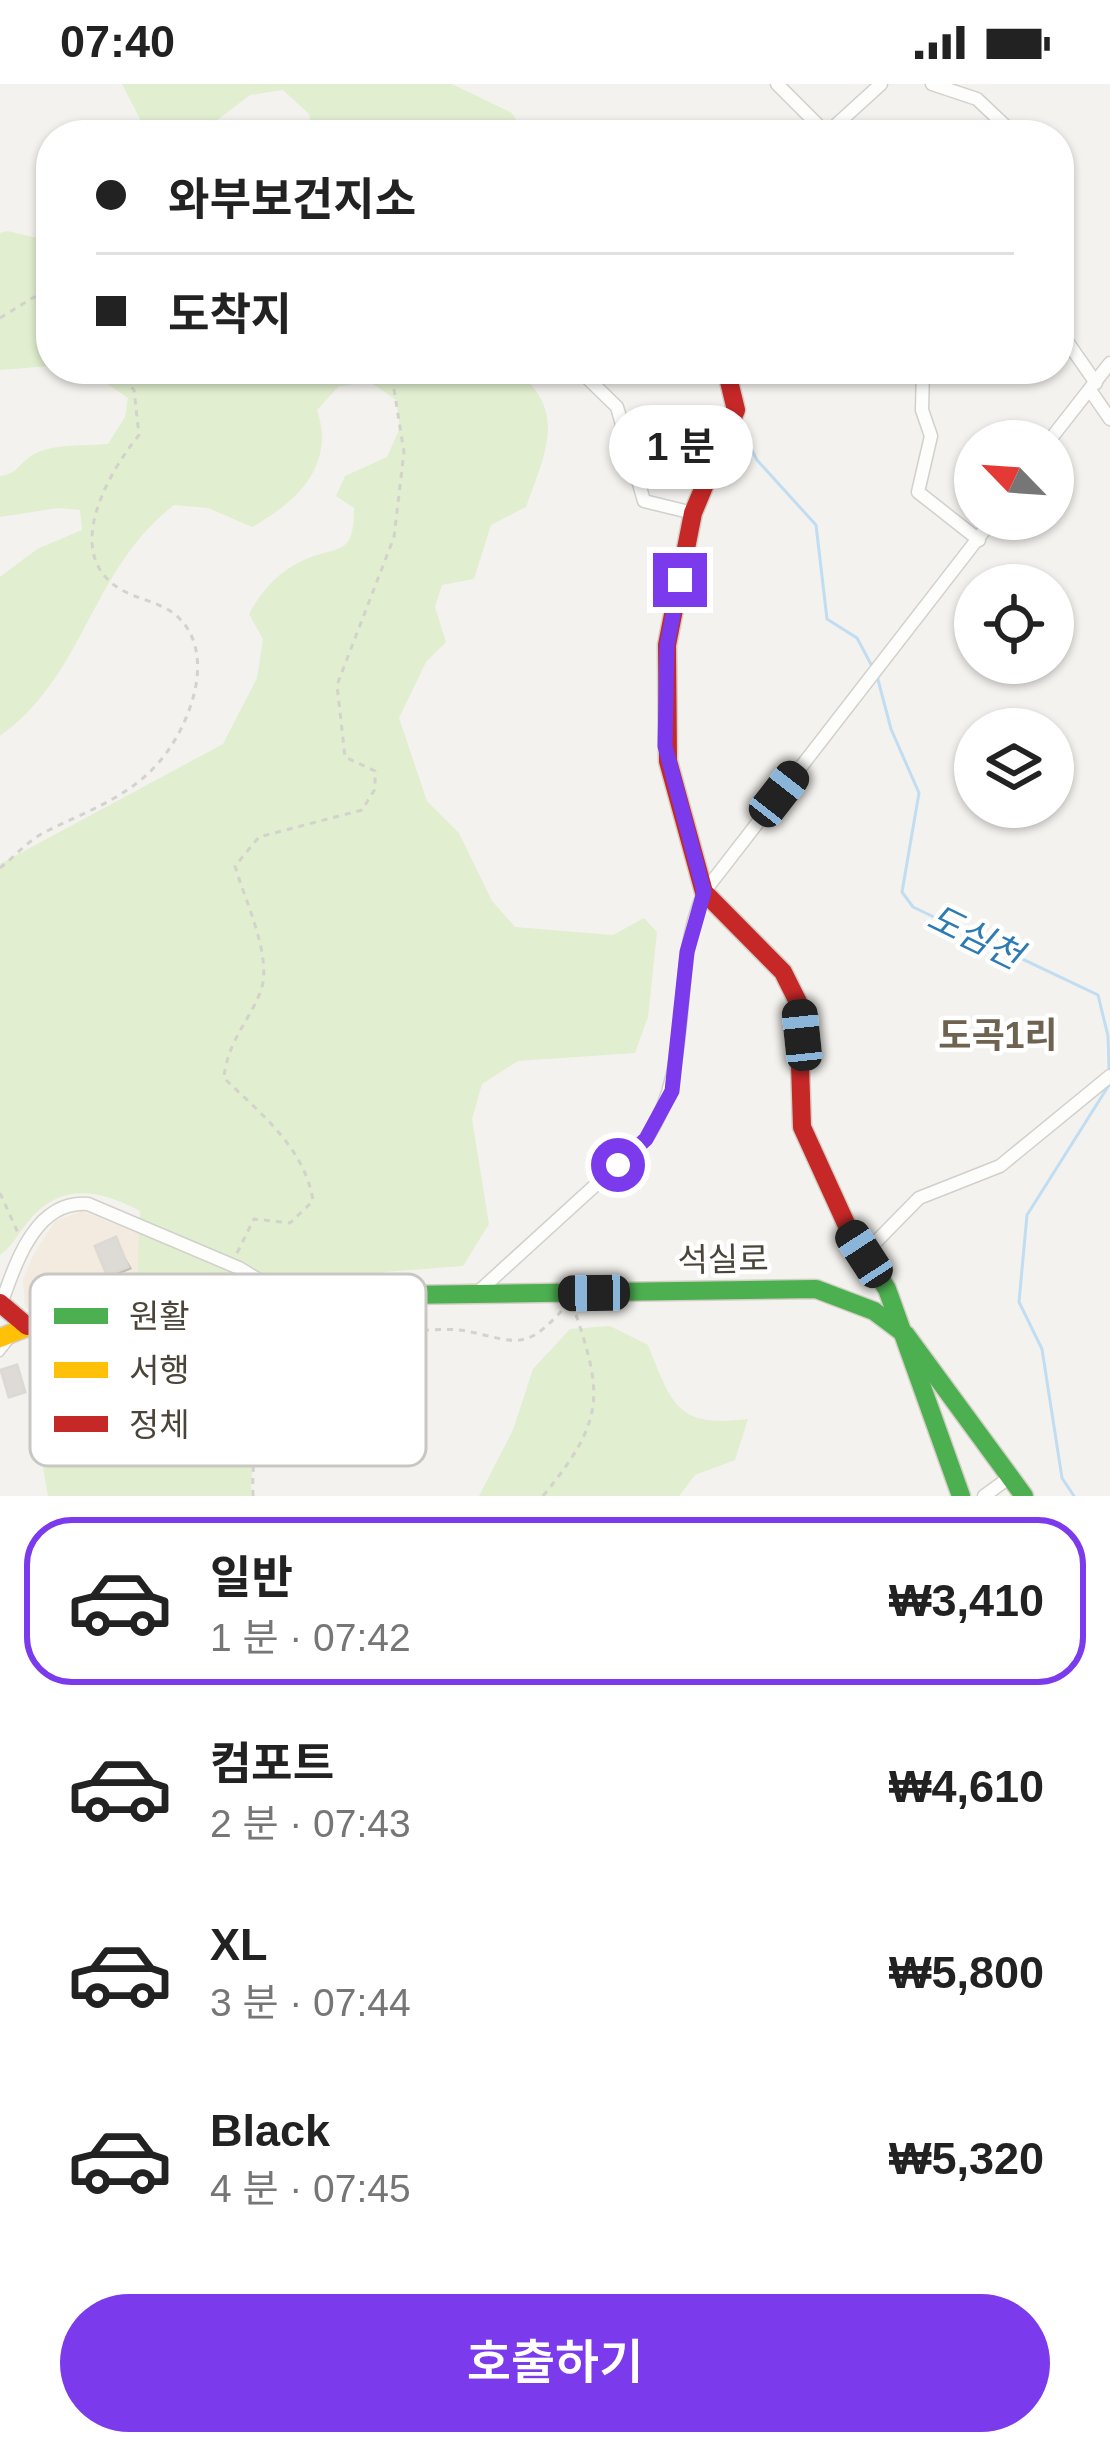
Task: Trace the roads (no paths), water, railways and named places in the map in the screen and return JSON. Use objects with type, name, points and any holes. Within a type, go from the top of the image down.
[{"type":"street","points":[[777,84],[812,120]]},
{"type":"street","points":[[840,120],[880,84]]},
{"type":"street","points":[[932,84],[977,99],[999,120]]},
{"type":"street","points":[[1074,355],[1110,419]]},
{"type":"street","points":[[1066,420],[1110,363]]},
{"type":"street","points":[[593,384],[617,407],[644,501],[693,513]]},
{"type":"street","points":[[730,384],[736,410],[693,513],[667,645],[665,746],[704,892],[783,972],[798,1002],[802,1127],[906,1335],[940,1448],[961,1496]]},
{"type":"street","points":[[922,384],[922,410],[931,436],[918,492],[954,520]]},
{"type":"street","points":[[476,1294],[646,1139],[663,1114],[672,1091],[687,952],[704,892],[979,540]]},
{"type":"street","points":[[864,1254],[919,1198],[1000,1166],[1109,1077]]},
{"type":"street","points":[[14,1333],[0,1304],[24,1246],[53,1212],[72,1203],[88,1204],[247,1274]]},
{"type":"street","name":"석실로","points":[[426,1295],[816,1289],[874,1311],[906,1335],[1024,1496]]},
{"type":"street","points":[[984,1496],[1010,1478]]},
{"type":"lane","points":[[0,1353],[14,1333]]},
{"type":"waterway","name":"도심천","points":[[721,384],[726,402]]},
{"type":"waterway","name":"도심천","points":[[739,426],[757,460],[816,525],[827,619],[857,638],[873,668]]},
{"type":"waterway","name":"도심천","points":[[877,676],[891,729],[919,793],[902,892],[913,907],[1098,995],[1108,1036],[1109,1069]]},
{"type":"waterway","name":"도심천","points":[[1074,1496],[1062,1478],[1042,1349],[1019,1302],[1027,1215],[1109,1085]]},
{"type":"district","name":"도곡1리","points":[[998,1035]]}]
